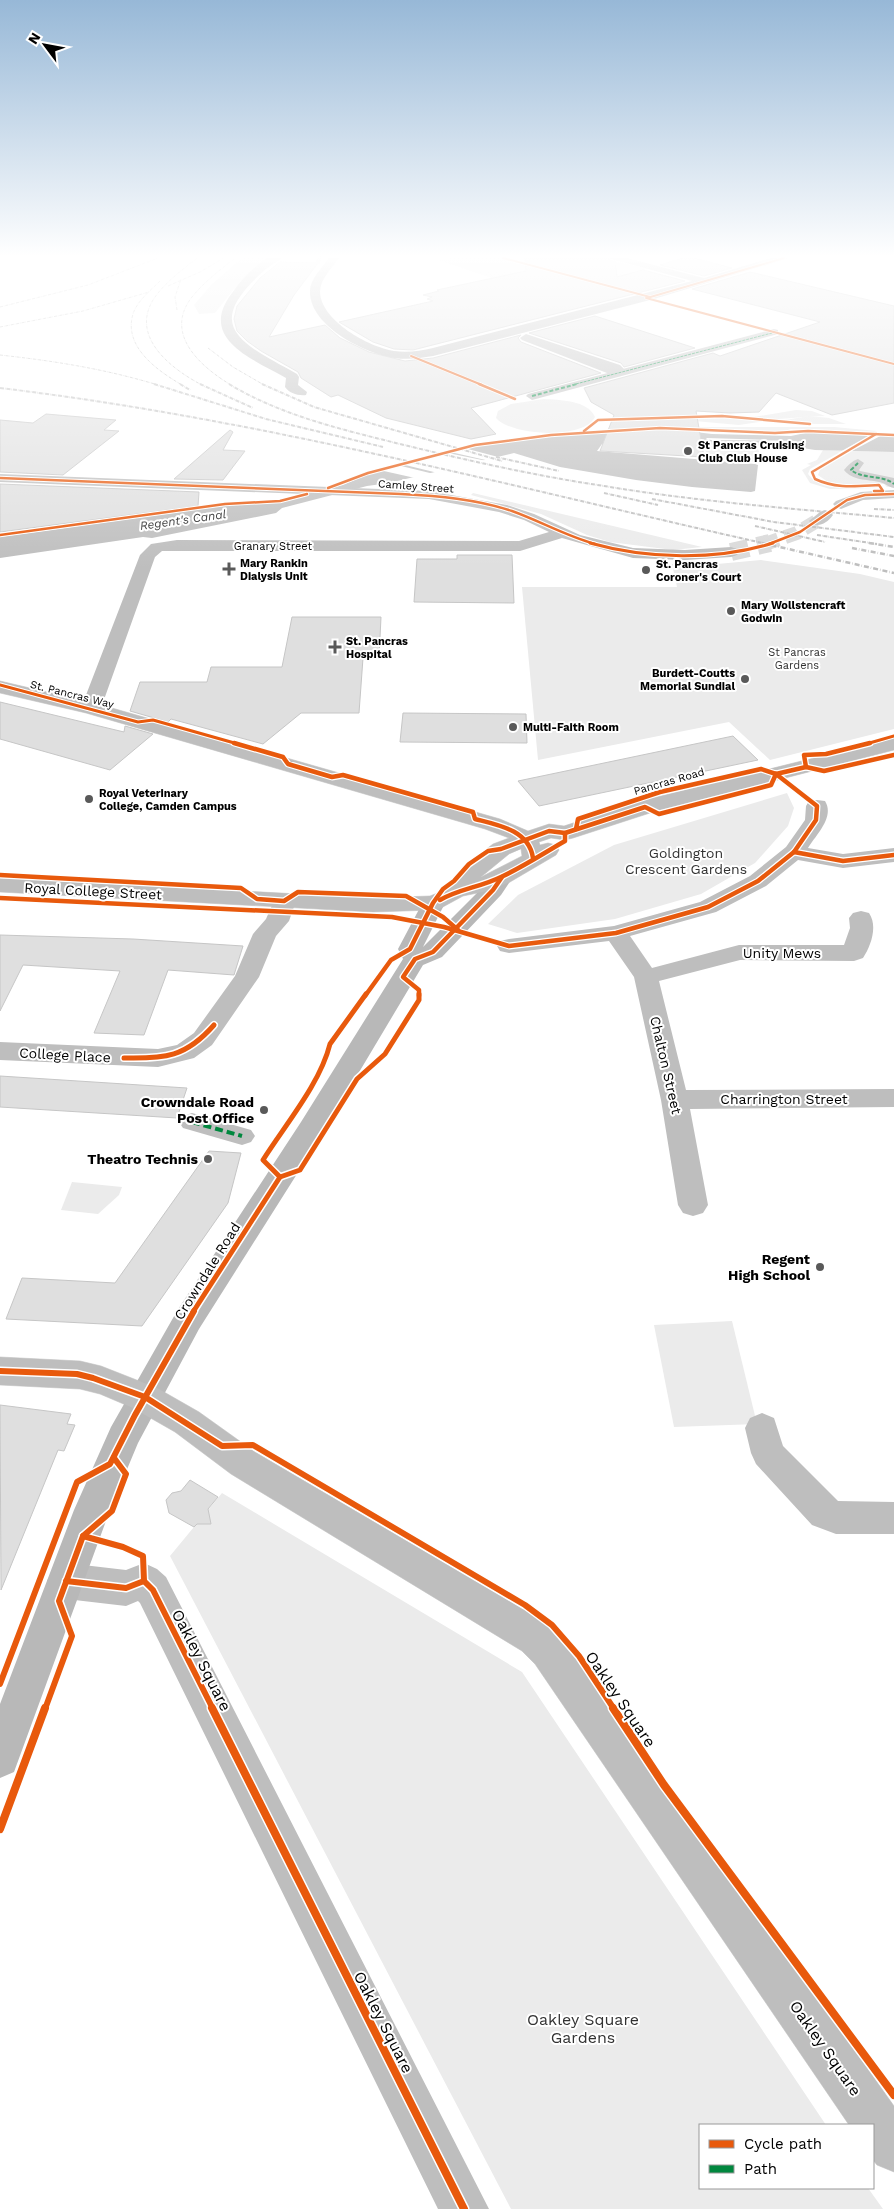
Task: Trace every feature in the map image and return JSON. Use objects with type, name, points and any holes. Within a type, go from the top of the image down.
[{"type":"main road","points":[[264,361],[293,377],[292,387],[301,392]]},
{"type":"main road","points":[[587,361],[622,372]]},
{"type":"main road","name":"Camley Street","points":[[0,478],[429,495],[489,504],[529,517],[563,533],[598,546],[633,553],[685,555],[731,552]]},
{"type":"main road","points":[[841,504],[861,496],[894,494]]},
{"type":"main road","name":"Granary Street","points":[[91,708],[148,556],[156,547],[177,545],[520,546],[563,533]]},
{"type":"main road","name":"St. Pancras Way","points":[[0,686],[91,708],[475,819],[529,848]]},
{"type":"main road","name":"Pancras Road","points":[[529,848],[565,841],[565,833],[645,807],[894,744]]},
{"type":"main road","points":[[509,946],[616,933],[708,907],[758,881],[794,852],[816,820],[817,806]]},
{"type":"main road","points":[[415,959],[433,952],[493,890],[502,877],[529,848]]},
{"type":"main road","points":[[454,892],[480,865],[501,849],[529,848]]},
{"type":"main road","points":[[794,852],[843,861],[894,855]]},
{"type":"main road","points":[[433,902],[454,892],[479,886],[502,877]]},
{"type":"main road","name":"Royal College Street","points":[[0,885],[373,905],[433,902]]},
{"type":"main road","name":"College Place","points":[[0,1051],[149,1058],[186,1052],[203,1039],[247,977],[265,934],[276,921],[284,901]]},
{"type":"main road","name":"Crowndale Road","points":[[0,1758],[110,1464],[188,1320],[311,1129],[415,959],[410,949],[433,902]]},
{"type":"main road","name":"Unity Mews","points":[[646,977],[739,952],[854,953],[862,928],[861,918]]},
{"type":"main road","name":"Chalton Street","points":[[616,933],[646,977],[675,1100],[693,1205]]},
{"type":"main road","name":"Charrington Street","points":[[675,1100],[894,1098]]},
{"type":"main road","name":"Oakley Square","points":[[0,1371],[77,1374],[145,1397],[222,1446],[243,1463],[536,1638],[549,1651],[894,2148]]},
{"type":"main road","points":[[762,1428],[768,1453],[825,1513],[836,1518],[894,1518]]},
{"type":"main road","name":"Oakley Square","points":[[66,1581],[126,1588],[144,1581],[153,1590],[464,2209]]},
{"type":"street","points":[[532,396],[663,361]]},
{"type":"street","points":[[858,463],[851,470],[853,472],[865,476],[888,479],[894,484]]},
{"type":"street","points":[[192,1122],[242,1136]]},
{"type":"green space","points":[[544,399],[580,404],[591,411],[595,417],[588,424],[577,429],[547,433],[516,429],[496,418],[498,411],[511,404]]},
{"type":"green space","points":[[796,410],[812,411],[825,416],[748,418]]},
{"type":"green space","points":[[809,416],[829,418],[846,424],[779,421]]},
{"type":"green space","points":[[723,418],[766,421],[739,425],[683,420]]},
{"type":"green space","points":[[695,427],[834,427],[877,431],[791,429],[784,431],[744,431]]},
{"type":"green space","points":[[705,446],[755,448],[758,449],[762,459],[758,462],[707,459]]},
{"type":"green space","points":[[823,450],[842,451],[810,469],[808,474],[815,481],[823,485],[841,488],[878,488],[830,489],[810,483],[802,470],[811,465],[807,464],[817,460]]},
{"type":"green space","points":[[852,451],[894,452],[894,487],[887,487],[884,484],[828,482],[818,475],[820,470]]},
{"type":"green space","points":[[473,493],[702,547],[673,550],[610,542],[587,535],[541,514],[471,495]]},
{"type":"green space","name":"St Pancras Gardens","points":[[761,560],[860,574],[894,582],[894,729],[770,760],[729,722],[538,760],[522,587],[677,587],[672,564],[706,565]]},
{"type":"green space","name":"Goldington Crescent Gardens","points":[[787,793],[794,808],[788,826],[755,863],[701,894],[615,919],[517,933],[488,924],[518,895],[614,845]]},
{"type":"green space","points":[[72,1182],[122,1187],[119,1195],[98,1214],[61,1210]]},
{"type":"green space","points":[[732,1321],[757,1424],[674,1427],[654,1325]]},
{"type":"green space","name":"Oakley Square Gardens","points":[[222,1493],[522,1672],[825,2124],[699,2124],[699,2189],[869,2189],[883,2209],[511,2209],[170,1556]]},
{"type":"water","name":"Regent's Canal","points":[[670,429],[712,434],[791,436],[810,432],[894,436],[894,452],[815,450],[790,446],[644,443],[602,444],[597,451],[755,464],[758,465],[755,491],[751,492],[636,480],[560,467],[514,453],[389,483],[367,486],[282,508],[276,513],[152,538],[143,537],[0,558],[0,537],[244,503],[277,502],[343,485],[375,471],[476,446],[547,436]],"holes":[[[707,438],[801,441],[711,440],[706,439]]]},
{"type":"pier","points":[[874,433],[886,433],[848,453],[838,453]]},
{"type":"pier","points":[[461,447],[502,458],[490,461],[446,451]]},
{"type":"pier","points":[[443,452],[487,461],[438,473],[397,463]]},
{"type":"pier","points":[[392,464],[434,474],[415,478],[375,469]]},
{"type":"building","points":[[279,361],[570,361],[601,373],[471,408],[496,434],[471,439],[386,418],[338,395],[331,397],[301,378],[298,372]]},
{"type":"building","points":[[615,361],[646,361],[624,367],[621,363]]},
{"type":"building","points":[[683,361],[894,361],[894,403],[832,415],[776,393],[759,412],[696,411],[704,457],[600,451],[614,415],[591,402],[584,388]]},
{"type":"building","points":[[46,414],[116,420],[104,430],[119,431],[63,475],[0,472],[0,420],[33,423]]},
{"type":"building","points":[[230,430],[233,432],[223,450],[245,451],[223,480],[174,479]]},
{"type":"building","points":[[0,484],[199,492],[198,506],[0,532]]},
{"type":"building","points":[[457,555],[512,555],[514,603],[414,602],[417,559],[457,559]]},
{"type":"building","points":[[292,617],[381,617],[379,658],[363,658],[359,713],[301,713],[263,744],[171,719],[168,722],[130,711],[140,682],[207,682],[211,667],[282,667]]},
{"type":"building","points":[[0,702],[124,732],[125,726],[153,734],[110,770],[0,739]]},
{"type":"building","points":[[403,713],[526,714],[527,743],[400,742]]},
{"type":"building","points":[[733,736],[758,760],[539,806],[518,781]]},
{"type":"building","points":[[0,935],[133,939],[243,946],[234,975],[168,970],[144,1035],[94,1033],[120,971],[23,965],[0,1011]]},
{"type":"building","points":[[0,1076],[187,1088],[177,1118],[0,1107]]},
{"type":"building","points":[[209,1151],[241,1153],[228,1203],[142,1326],[6,1319],[22,1278],[115,1283]]},
{"type":"building","points":[[0,1405],[71,1414],[67,1424],[75,1425],[64,1451],[58,1450],[1,1590]]},
{"type":"building","points":[[190,1480],[218,1497],[208,1509],[211,1524],[197,1524],[194,1527],[169,1513],[166,1500],[172,1493],[181,1491]]},
{"type":"tunnel","points":[[765,544],[797,533],[817,521]]},
{"type":"tunnel","points":[[731,552],[770,543]]},
{"type":"railway","points":[[47,361],[119,374],[158,385]]},
{"type":"railway","points":[[149,361],[182,385]]},
{"type":"railway","points":[[167,361],[201,384]]},
{"type":"railway","points":[[200,361],[231,385]]},
{"type":"railway","points":[[225,361],[263,385]]},
{"type":"railway","points":[[154,384],[266,419],[383,447]]},
{"type":"railway","points":[[180,384],[190,390]]},
{"type":"railway","points":[[201,384],[253,408]]},
{"type":"railway","points":[[229,384],[270,405],[336,428],[529,473],[640,492],[749,505],[894,518]]},
{"type":"railway","points":[[263,385],[314,407],[502,461]]},
{"type":"railway","points":[[0,388],[194,417],[290,436],[386,456],[767,544]]},
{"type":"railway","points":[[496,457],[559,471]]},
{"type":"railway","points":[[604,493],[658,505]]},
{"type":"railway","points":[[652,499],[774,522],[894,537]]},
{"type":"railway","points":[[874,509],[894,510]]},
{"type":"railway","points":[[755,526],[825,542]]},
{"type":"railway","points":[[817,535],[877,544]]},
{"type":"railway","points":[[762,543],[894,573]]},
{"type":"railway","points":[[869,543],[894,547]]},
{"type":"railway","points":[[852,548],[894,556]]},
{"type":"marked path","points":[[532,396],[665,361]]},
{"type":"marked path","points":[[858,463],[851,470],[856,474],[884,478],[894,484]]},
{"type":"marked path","points":[[192,1122],[242,1136]]},
{"type":"cycle path","points":[[423,361],[515,399]]},
{"type":"cycle path","points":[[883,361],[894,364]]},
{"type":"cycle path","points":[[584,431],[598,420],[722,416],[810,424]]},
{"type":"cycle path","points":[[328,488],[368,473],[475,445],[551,435],[660,428],[775,433],[808,431],[894,435]]},
{"type":"cycle path","points":[[874,491],[883,491],[879,485],[830,485],[815,479],[812,472],[876,434]]},
{"type":"cycle path","points":[[0,478],[401,494],[452,498],[511,511],[554,530],[599,546],[641,553],[670,555],[725,553],[753,549],[780,541],[800,532],[847,500],[865,495],[894,494]]},
{"type":"cycle path","points":[[0,535],[225,504],[280,501],[307,494]]},
{"type":"cycle path","points":[[0,685],[138,722],[153,720],[283,757],[288,764],[332,777],[343,775],[473,812],[475,819],[502,827],[520,836],[532,849],[533,858]]},
{"type":"cycle path","points":[[806,767],[804,755],[838,752],[894,736]]},
{"type":"cycle path","points":[[576,829],[578,819],[660,792],[761,769],[776,774],[806,767],[824,771],[894,755]]},
{"type":"cycle path","points":[[0,898],[392,917],[444,927],[509,946],[616,933],[708,907],[758,881],[794,852],[816,820],[817,806],[776,774]]},
{"type":"cycle path","points":[[280,1177],[263,1160],[312,1083],[328,1053],[330,1044],[391,960],[410,949],[433,903],[443,889],[454,881],[469,864],[488,851],[501,849],[549,831],[565,833],[645,807],[659,814],[771,785],[776,774]]},
{"type":"cycle path","points":[[440,900],[454,892],[479,886],[502,877],[565,841],[565,833]]},
{"type":"cycle path","points":[[794,852],[843,861],[894,855]]},
{"type":"cycle path","points":[[0,875],[241,888],[257,899],[284,901],[298,892],[406,896],[443,917],[458,930]]},
{"type":"cycle path","points":[[0,1684],[77,1482],[110,1464],[188,1320],[280,1177],[300,1170],[357,1079],[385,1054],[419,1000],[419,990],[403,977],[415,959],[433,952],[493,890],[502,877]]},
{"type":"cycle path","points":[[124,1058],[152,1058],[175,1055],[194,1045],[214,1025]]},
{"type":"cycle path","points":[[0,1371],[77,1374],[93,1378],[145,1397],[222,1446],[253,1445],[525,1605],[552,1625],[579,1656],[664,1785],[894,2095]]},
{"type":"cycle path","points":[[0,1829],[72,1636],[59,1601],[83,1536],[112,1511],[126,1474],[114,1458]]},
{"type":"cycle path","points":[[83,1536],[123,1547],[143,1556],[144,1581],[153,1590],[464,2209]]},
{"type":"cycle path","points":[[66,1581],[126,1588],[144,1581]]},
{"type":"place","name":"St Pancras Cruising Club Club House","points":[[688,451]]},
{"type":"place","name":"Mary Rankin Dialysis Unit","points":[[229,569]]},
{"type":"place","name":"St. Pancras Coroner's Court","points":[[646,570]]},
{"type":"place","name":"Mary Wollstencraft Godwin","points":[[731,611]]},
{"type":"place","name":"St. Pancras Hospital","points":[[335,647]]},
{"type":"place","name":"Burdett-Coutts Memorial Sundial","points":[[745,679]]},
{"type":"place","name":"Multi-Faith Room","points":[[513,727]]},
{"type":"place","name":"Royal Veterinary College, Camden Campus","points":[[89,799]]},
{"type":"place","name":"Crowndale Road Post Office","points":[[264,1110]]},
{"type":"place","name":"Theatro Technis","points":[[208,1159]]},
{"type":"place","name":"Regent High School","points":[[820,1267]]}]
